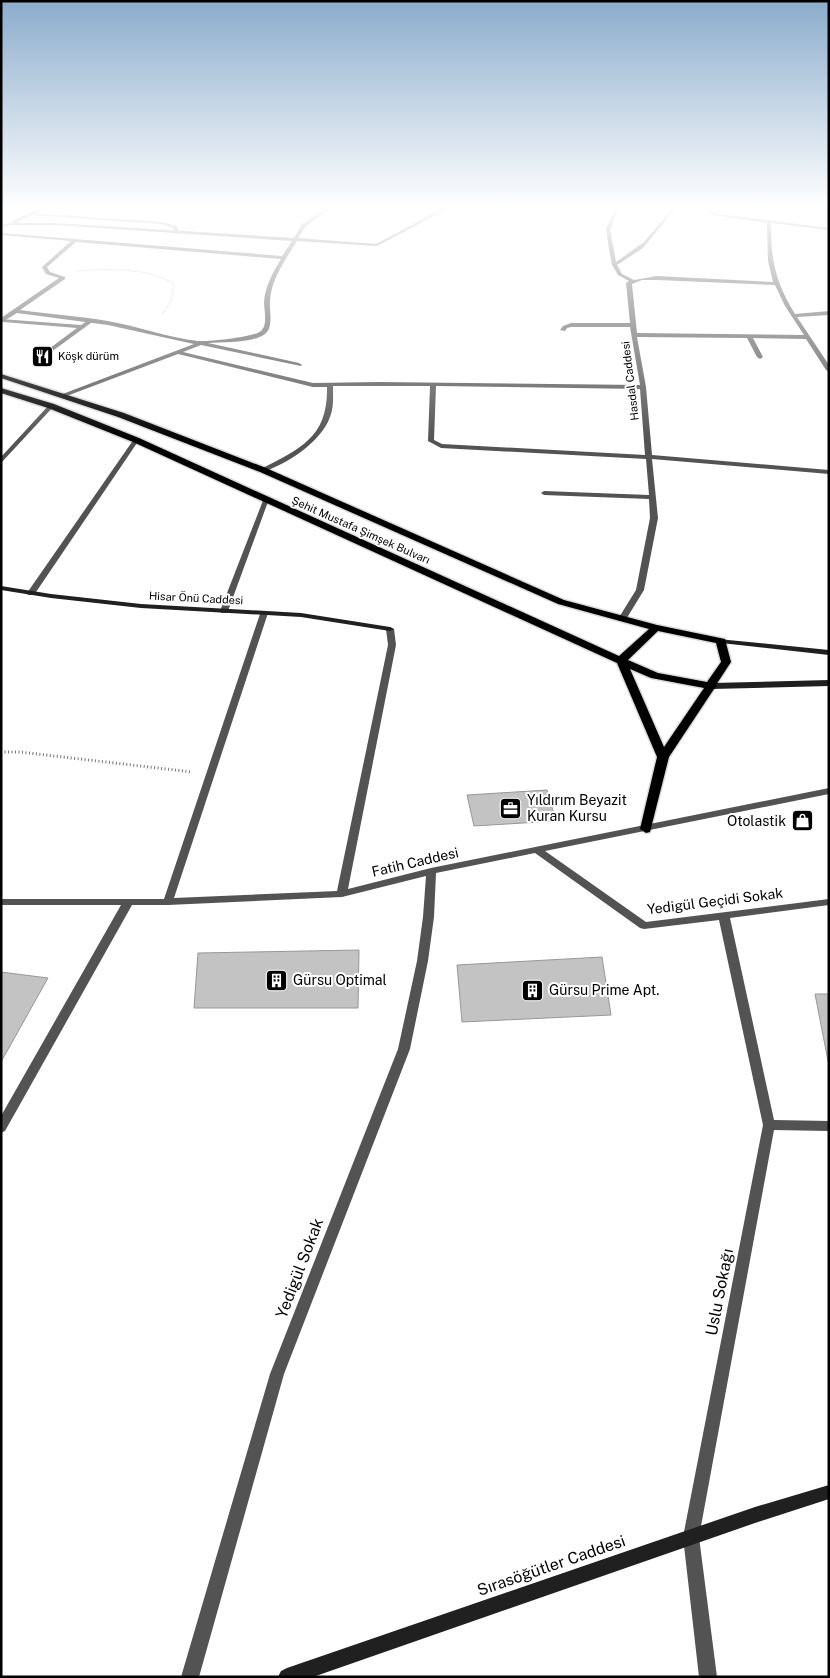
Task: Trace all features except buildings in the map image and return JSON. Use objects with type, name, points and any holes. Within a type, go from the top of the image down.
[{"type":"main road","name":"Şehit Mustafa Şimşek Bulvarı","points":[[1,376],[121,415],[263,470],[562,602],[656,628],[721,641]]},
{"type":"main road","name":"Şehit Mustafa Şimşek Bulvarı","points":[[1,390],[50,406],[136,440],[655,676],[712,686]]},
{"type":"main road","name":"Hisar Önü Caddesi","points":[[1,588],[140,606],[300,615],[390,629]]},
{"type":"main road","points":[[656,628],[621,660],[663,757]]},
{"type":"main road","points":[[646,829],[663,757],[712,686],[726,662],[721,641],[829,653]]},
{"type":"main road","points":[[712,686],[829,683]]},
{"type":"main road","name":"Sırasöğütler Caddesi","points":[[287,1677],[691,1537],[829,1492]]},
{"type":"street","points":[[2,321],[54,284]]},
{"type":"street","points":[[62,396],[200,343],[214,340],[252,338],[265,332],[268,319],[268,290],[270,284]]},
{"type":"street","name":"Hasdal Caddesi","points":[[622,619],[640,590],[654,518],[643,387],[634,335],[629,284]]},
{"type":"street","points":[[776,284],[829,370]]},
{"type":"street","points":[[16,311],[92,320],[299,365]]},
{"type":"street","points":[[794,316],[829,313]]},
{"type":"street","points":[[36,361],[92,320]]},
{"type":"street","points":[[2,321],[81,328]]},
{"type":"street","points":[[563,330],[565,326],[571,325],[634,325]]},
{"type":"street","points":[[634,335],[808,337]]},
{"type":"street","points":[[749,336],[760,357]]},
{"type":"street","points":[[177,352],[302,384],[330,386],[643,387]]},
{"type":"street","points":[[433,385],[430,441],[447,447],[648,457],[829,472]]},
{"type":"street","points":[[263,470],[298,452],[317,436],[332,403],[330,386]]},
{"type":"street","points":[[2,460],[50,406]]},
{"type":"street","points":[[31,593],[136,440]]},
{"type":"street","points":[[544,493],[652,497]]},
{"type":"street","points":[[224,611],[266,499]]},
{"type":"street","points":[[168,902],[264,613]]},
{"type":"street","points":[[342,894],[392,645],[390,629]]},
{"type":"street","name":"Fatih Caddesi","points":[[1,902],[128,903],[342,894],[431,871],[829,791]]},
{"type":"street","name":"Yedigül Geçidi Sokak","points":[[538,851],[644,926],[829,902]]},
{"type":"street","name":"Yedigül Sokak","points":[[190,1677],[277,1374],[404,1049],[417,999],[426,951],[431,871]]},
{"type":"street","points":[[1,1128],[128,903]]},
{"type":"street","name":"Uslu Sokağı","points":[[708,1677],[691,1537],[769,1125],[724,916]]},
{"type":"street","points":[[769,1125],[829,1126]]},
{"type":"path","points":[[162,315],[171,301],[173,284]]},
{"type":"path","points":[[1,752],[20,752],[210,774]]},
{"type":"place","name":"Köşk dürüm","points":[[42,356]]},
{"type":"place","name":"Yıldırım Beyazit Kuran Kursu","points":[[511,808]]},
{"type":"place","name":"Otolastik","points":[[802,821]]},
{"type":"place","name":"Gürsu Optimal","points":[[277,980]]},
{"type":"place","name":"Gürsu Prime Apt.","points":[[533,990]]}]
